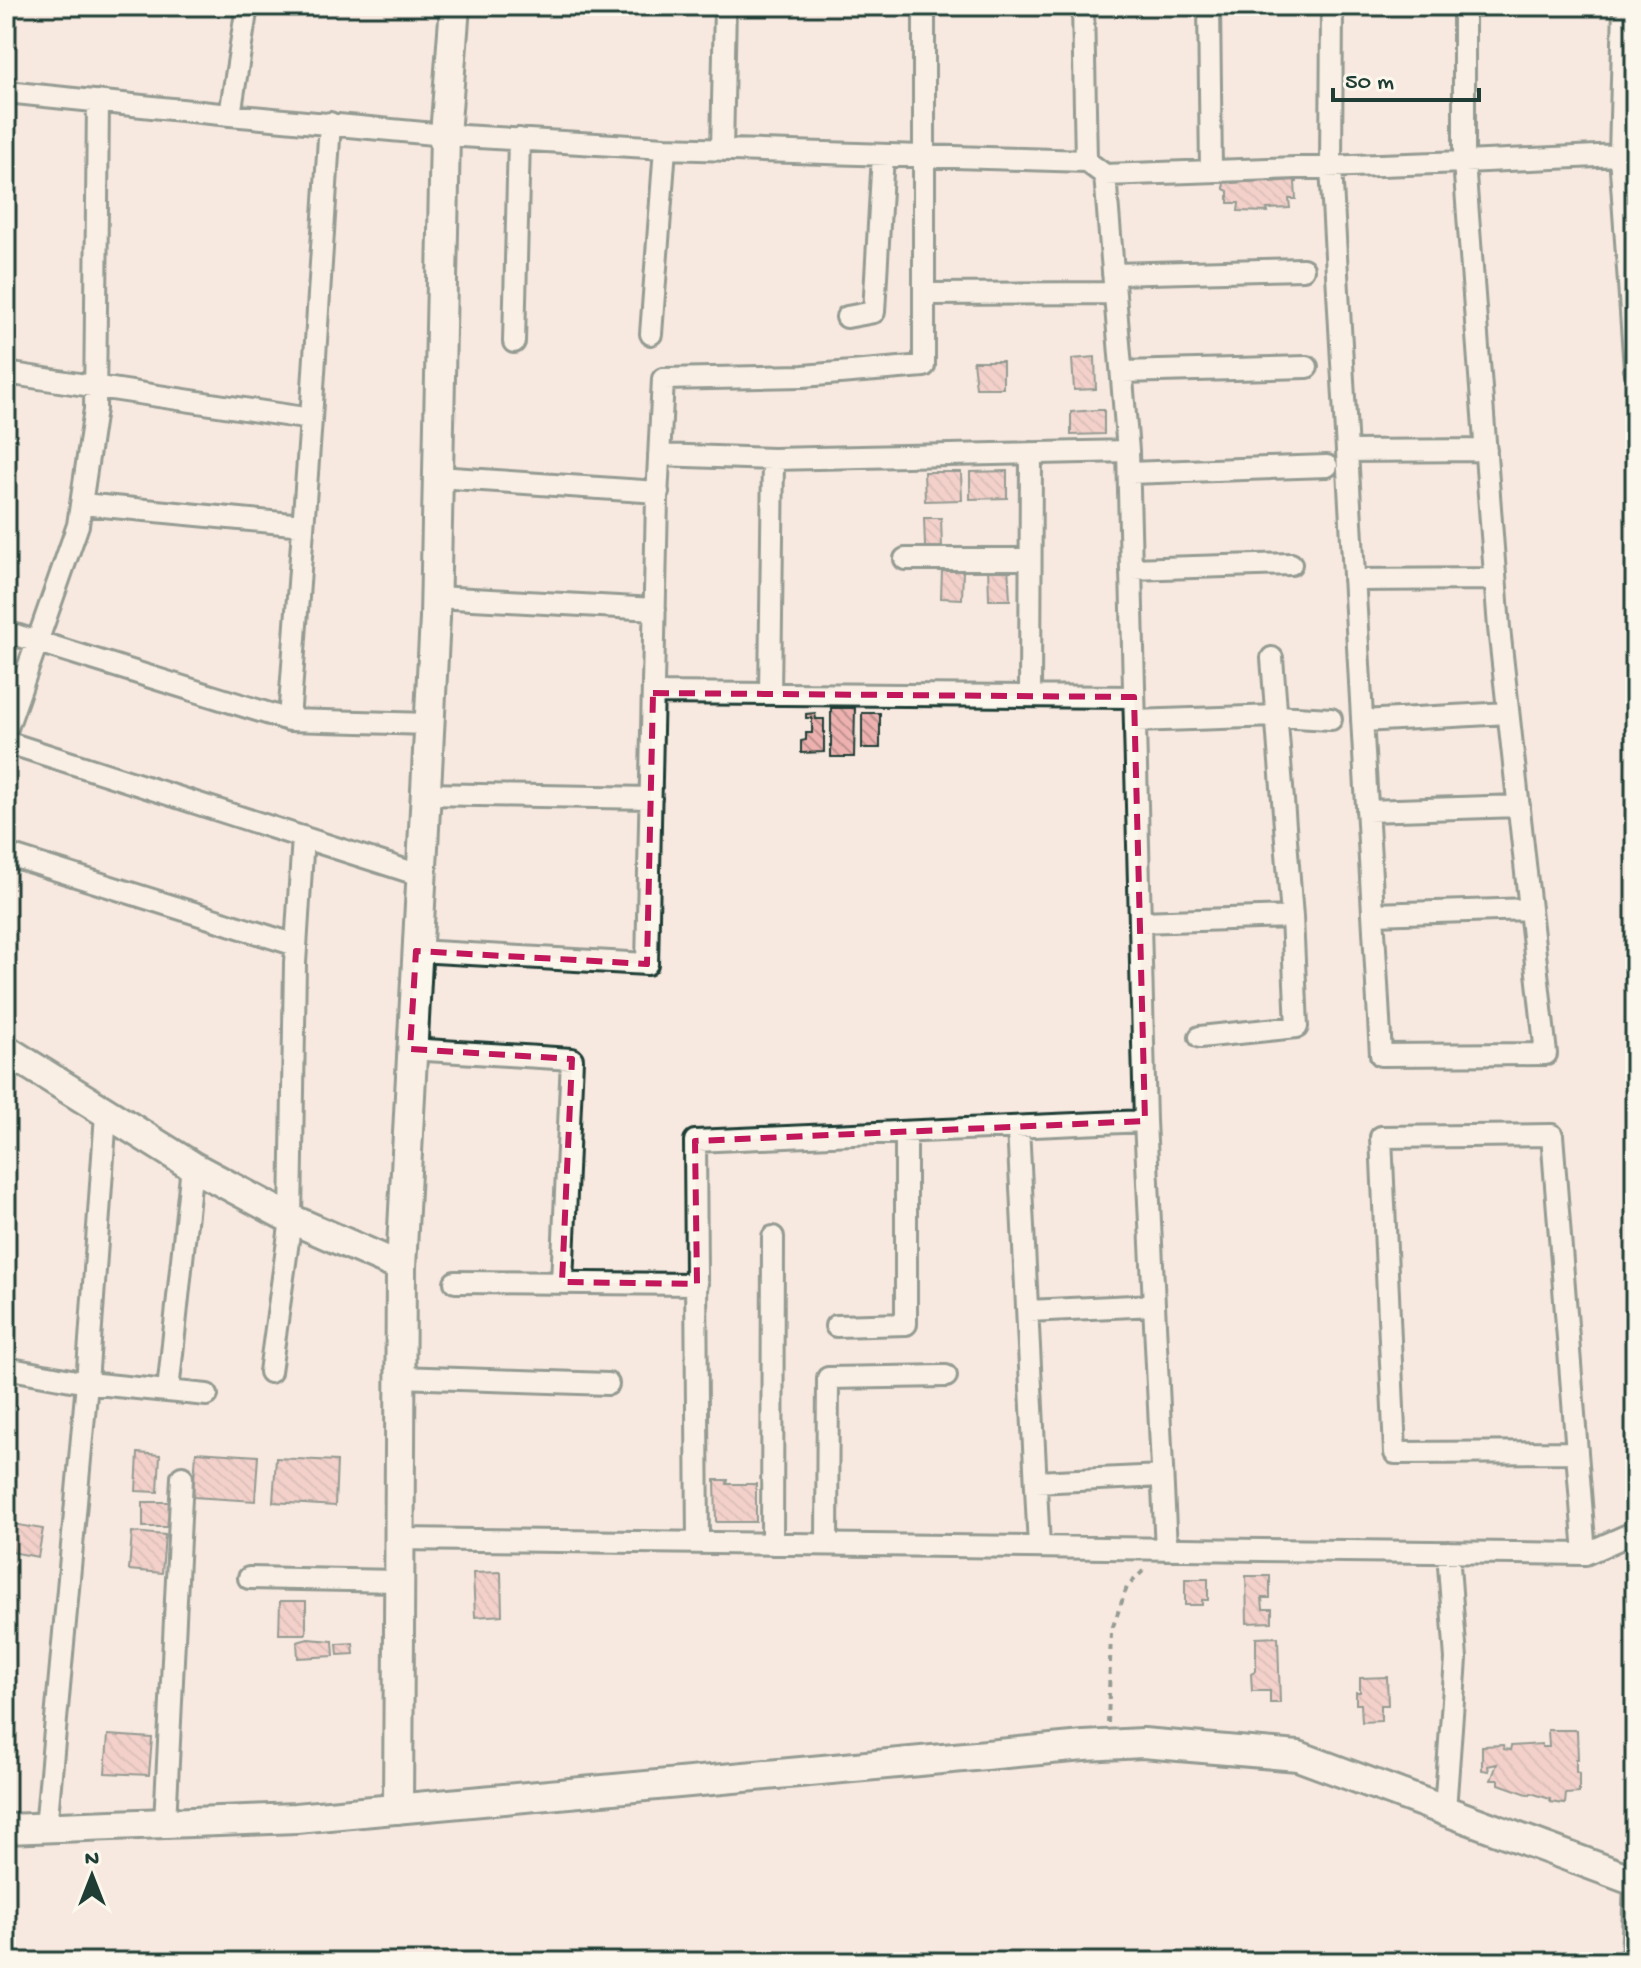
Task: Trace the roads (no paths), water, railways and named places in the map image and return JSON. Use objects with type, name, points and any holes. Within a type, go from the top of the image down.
[{"type":"street","points":[[230,115],[247,6]]},
{"type":"street","points":[[398,1809],[401,1267],[435,597],[445,135],[455,6]]},
{"type":"street","points":[[722,150],[725,6]]},
{"type":"street","points":[[416,951],[647,964],[663,379],[803,376],[924,366],[924,6]]},
{"type":"street","points":[[1083,6],[1086,161]]},
{"type":"street","points":[[1209,6],[1211,171]]},
{"type":"street","points":[[1332,6],[1331,167],[1381,1055],[1546,1054],[1495,579],[1464,162],[1464,6]]},
{"type":"street","points":[[1624,6],[1635,369]]},
{"type":"street","points":[[6,92],[445,135],[665,148],[1086,161],[1105,175],[1627,154]]},
{"type":"street","points":[[6,731],[78,525],[82,504],[95,409],[98,101]]},
{"type":"street","points":[[289,720],[330,123]]},
{"type":"street","points":[[514,342],[519,139]]},
{"type":"street","points":[[651,334],[665,148]]},
{"type":"street","points":[[847,317],[874,312],[883,155]]},
{"type":"street","points":[[1105,175],[1129,473],[1145,1121],[1166,1549]]},
{"type":"street","points":[[924,294],[1303,269]]},
{"type":"street","points":[[1122,372],[1307,367]]},
{"type":"street","points":[[6,373],[311,419]]},
{"type":"street","points":[[1347,451],[1486,450]]},
{"type":"street","points":[[659,455],[773,459],[1128,451]]},
{"type":"street","points":[[1030,696],[1031,453]]},
{"type":"street","points":[[770,694],[773,459]]},
{"type":"street","points":[[1129,473],[1327,466]]},
{"type":"street","points":[[438,477],[658,492]]},
{"type":"street","points":[[82,504],[303,525]]},
{"type":"street","points":[[905,559],[1030,559]]},
{"type":"street","points":[[1131,569],[1291,564]]},
{"type":"street","points":[[1354,580],[1495,579]]},
{"type":"street","points":[[435,597],[655,609]]},
{"type":"street","points":[[6,632],[289,720],[429,724]]},
{"type":"street","points":[[1200,1037],[1297,1027],[1292,917],[1272,658]]},
{"type":"street","points":[[653,693],[1134,697]]},
{"type":"street","points":[[1362,721],[1508,713]]},
{"type":"street","points":[[1135,721],[1277,716],[1331,719]]},
{"type":"street","points":[[6,742],[420,875]]},
{"type":"street","points":[[425,794],[651,798]]},
{"type":"street","points":[[1367,811],[1519,806]]},
{"type":"street","points":[[270,1372],[291,1219],[296,945],[303,837]]},
{"type":"street","points":[[6,854],[296,945]]},
{"type":"street","points":[[1373,914],[1530,909]]},
{"type":"street","points":[[1140,922],[1292,917]]},
{"type":"street","points":[[410,1049],[572,1059],[562,1282]]},
{"type":"street","points":[[6,1050],[192,1166],[291,1219],[401,1267]]},
{"type":"street","points":[[46,1828],[87,1383],[106,1114]]},
{"type":"street","points":[[698,1543],[695,1141],[1145,1121]]},
{"type":"street","points":[[1018,1127],[1039,1547]]},
{"type":"street","points":[[836,1326],[906,1324],[906,1132]]},
{"type":"street","points":[[1577,1452],[1395,1453],[1381,1137],[1552,1135],[1577,1452],[1585,1554]]},
{"type":"street","points":[[168,1391],[192,1166]]},
{"type":"street","points":[[772,1544],[773,1237]]},
{"type":"street","points":[[455,1282],[697,1284]]},
{"type":"street","points":[[1028,1311],[1154,1305]]},
{"type":"street","points":[[6,1368],[87,1383],[207,1395]]},
{"type":"street","points":[[827,1544],[828,1378],[946,1376]]},
{"type":"street","points":[[398,1377],[608,1384]]},
{"type":"street","points":[[1036,1482],[1162,1476]]},
{"type":"street","points":[[165,1823],[182,1477]]},
{"type":"street","points":[[398,1539],[1585,1554],[1635,1532]]},
{"type":"street","points":[[1445,1810],[1456,1659],[1448,1552]]},
{"type":"street","points":[[249,1578],[398,1581]]},
{"type":"street","points":[[6,1829],[296,1818],[1143,1743],[1298,1756],[1635,1881],[1632,1962]]}]
